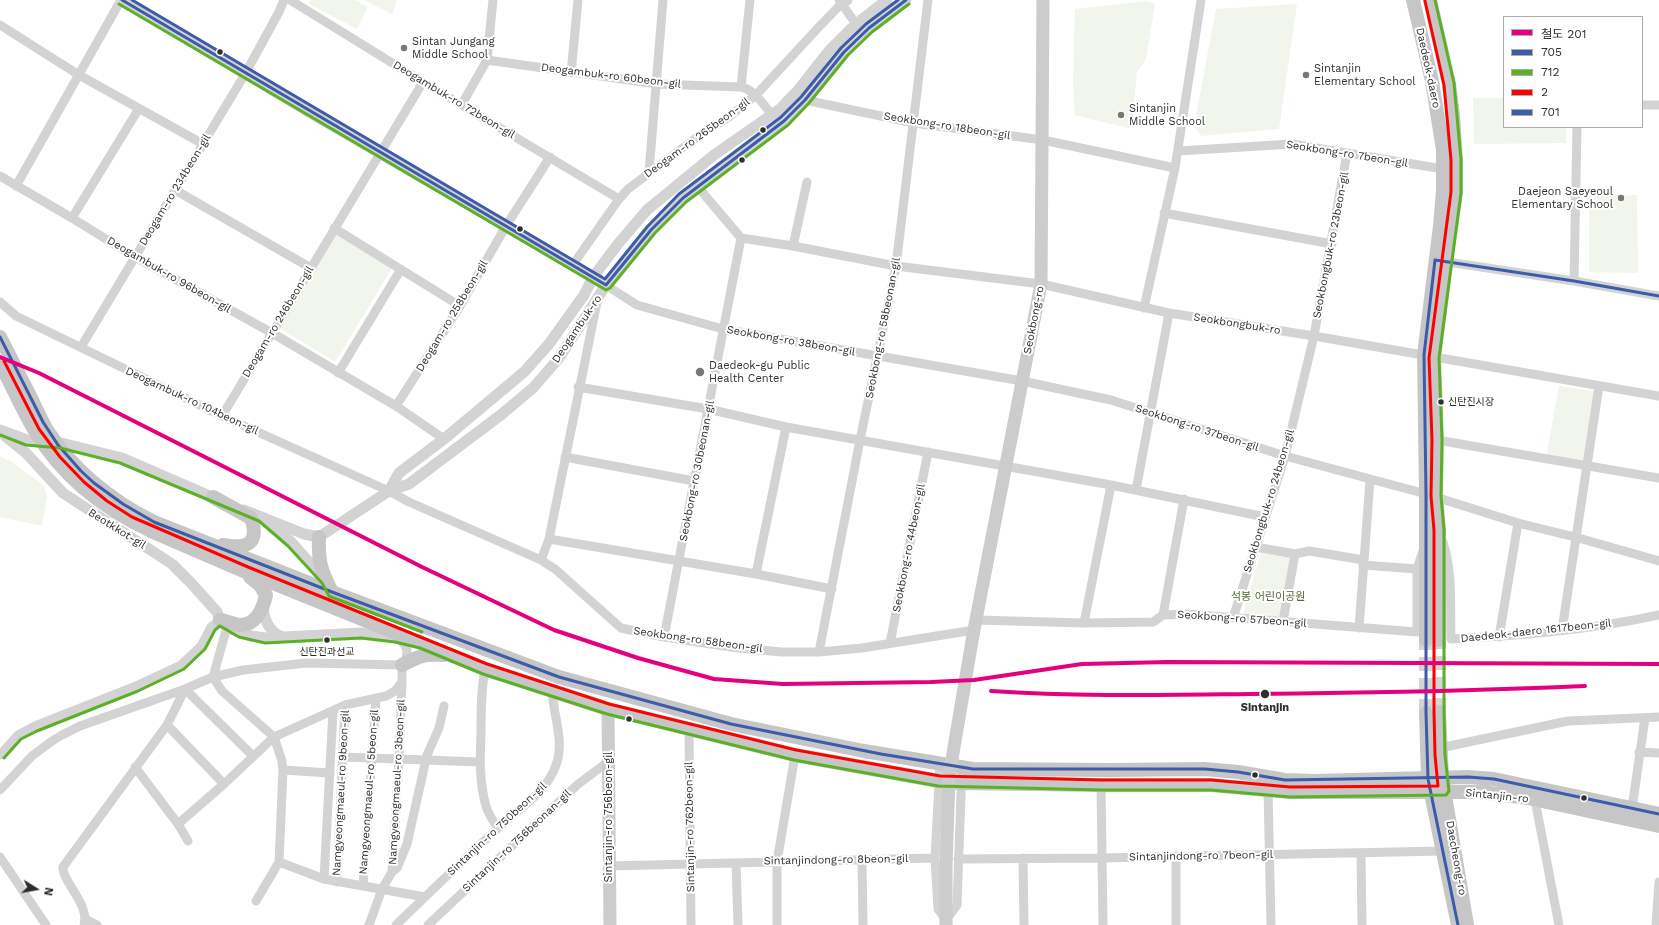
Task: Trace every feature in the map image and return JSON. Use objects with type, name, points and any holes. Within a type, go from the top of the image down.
[{"type":"main road","name":"Seokbong-ro","points":[[946,923],[940,862],[949,777],[974,629],[1041,284],[1043,0]]},
{"type":"main road","name":"Daedeok-daero","points":[[1413,0],[1432,81],[1443,150],[1440,261]]},
{"type":"main road","name":"Daedeok-daero","points":[[1429,356],[1436,440],[1431,495],[1426,541],[1432,640],[1439,530],[1431,495],[1429,356],[1440,261],[1456,192],[1456,160],[1449,84],[1430,0]]},
{"type":"main road","points":[[0,337],[46,428],[65,455],[87,478],[110,496],[136,512],[152,526]]},
{"type":"main road","points":[[0,363],[35,432],[56,460],[81,486],[104,505],[130,521],[152,526]]},
{"type":"main road","points":[[209,543],[242,546],[250,544],[255,532],[251,518],[213,497]]},
{"type":"main road","name":"Sintanjin-ro","points":[[152,526],[209,543],[329,586],[559,677],[725,722],[869,752],[962,767],[1110,770],[1204,769],[1238,772],[1285,780],[1436,785],[1470,792],[1504,794],[1659,826]]},
{"type":"main road","name":"Sintanjin-ro","points":[[152,526],[246,572],[485,669],[608,709],[795,755],[939,781],[960,783],[1211,785],[1268,790],[1436,785],[1468,777],[1494,779],[1659,814]]},
{"type":"main road","points":[[319,537],[318,555],[322,572],[329,586]]},
{"type":"main road","points":[[226,625],[239,625],[251,621],[256,618],[263,609],[266,595],[260,585],[246,572]]},
{"type":"main road","points":[[402,665],[416,657],[426,654],[452,655]]},
{"type":"main road","name":"Sintanjin-ro 756beon-gil","points":[[608,709],[610,925]]},
{"type":"main road","points":[[1436,785],[1440,748],[1432,713],[1436,785],[1443,851],[1458,925]]},
{"type":"main road","points":[[840,763],[856,759],[868,761],[872,760],[872,756],[869,752]]},
{"type":"main road","name":"Daecheong-ro","points":[[1436,785],[1448,817],[1467,925]]},
{"type":"main road","points":[[1448,817],[1458,799],[1470,792]]},
{"type":"street","points":[[16,186],[122,0],[245,74],[593,278]]},
{"type":"street","name":"Deogam-ro 234beon-gil","points":[[81,348],[245,74],[284,0]]},
{"type":"street","name":"Deogambuk-ro 72beon-gil","points":[[290,0],[423,82],[619,199]]},
{"type":"street","points":[[462,104],[487,60],[493,0]]},
{"type":"street","points":[[571,73],[578,0]]},
{"type":"street","points":[[649,172],[663,0]]},
{"type":"street","points":[[741,87],[750,0]]},
{"type":"street","name":"Deogambuk-ro","points":[[389,491],[399,473],[524,372],[549,344],[584,295],[593,278],[618,244],[647,210],[714,155],[780,109],[800,88],[829,51],[856,24],[887,0]]},
{"type":"street","name":"Deogambuk-ro","points":[[319,537],[389,491],[409,484],[502,414],[533,388],[559,358],[597,302],[606,285],[652,230],[683,198],[697,186],[784,121],[805,100],[844,52],[869,28],[906,0]]},
{"type":"street","name":"Seokbong-ro 58beonan-gil","points":[[819,652],[860,440],[896,266],[928,0]]},
{"type":"street","points":[[1144,308],[1175,168],[1201,0]]},
{"type":"street","points":[[843,1],[856,24]]},
{"type":"street","name":"Deogam-ro 265beon-gil","points":[[572,266],[619,199],[628,189],[700,135],[729,117],[756,95],[843,1]]},
{"type":"street","points":[[0,26],[79,76],[138,110],[203,144]]},
{"type":"street","name":"Deogambuk-ro 60beon-gil","points":[[487,60],[657,84],[747,88],[756,95],[772,115]]},
{"type":"street","name":"Deogam-ro 246beon-gil","points":[[222,416],[423,82]]},
{"type":"street","name":"Seokbong-ro 18beon-gil","points":[[805,100],[914,123],[1042,140]]},
{"type":"street","points":[[1643,105],[1659,105]]},
{"type":"street","points":[[72,218],[138,110]]},
{"type":"street","points":[[1574,281],[1577,128]]},
{"type":"street","points":[[1042,140],[1175,168]]},
{"type":"street","name":"Seokbong-ro 7beon-gil","points":[[1178,151],[1292,144],[1443,170]]},
{"type":"street","name":"Seokbongbuk-ro 23beon-gil","points":[[1314,336],[1348,153]]},
{"type":"street","name":"Deogam-ro 258beon-gil","points":[[396,406],[460,306],[506,226],[550,157]]},
{"type":"street","name":"Deogambuk-ro 96beon-gil","points":[[0,176],[135,257],[272,333],[396,406],[444,438]]},
{"type":"street","points":[[793,246],[807,182]]},
{"type":"street","points":[[697,186],[741,238]]},
{"type":"street","points":[[175,190],[311,268]]},
{"type":"street","points":[[1164,213],[1332,244]]},
{"type":"street","points":[[334,228],[460,306]]},
{"type":"street","name":"Seokbongbuk-ro","points":[[741,238],[793,246],[896,266],[1041,284],[1168,313],[1314,336],[1659,396]]},
{"type":"street","name":"Seokbong-ro 30beonan-gil","points":[[664,637],[741,238]]},
{"type":"street","points":[[1440,261],[1574,281],[1659,296]]},
{"type":"street","points":[[338,373],[401,270]]},
{"type":"street","name":"Seokbong-ro 38beon-gil","points":[[593,278],[636,305],[723,329],[878,355],[1022,382]]},
{"type":"street","name":"Deogambuk-ro 104beon-gil","points":[[0,302],[16,316],[81,348],[222,416],[389,491]]},
{"type":"street","points":[[541,560],[549,540],[578,387],[597,302]]},
{"type":"street","points":[[0,312],[16,316]]},
{"type":"street","points":[[1136,490],[1168,313]]},
{"type":"street","name":"Seokbongbuk-ro 24beon-gil","points":[[1233,618],[1285,456],[1314,336]]},
{"type":"street","name":"Seokbong-ro 37beon-gil","points":[[1022,382],[1111,400],[1285,456],[1370,480],[1431,495],[1518,523],[1575,537],[1659,561]]},
{"type":"street","points":[[1562,630],[1599,386]]},
{"type":"street","points":[[578,387],[708,409],[786,427],[1006,465],[1266,516]]},
{"type":"street","points":[[756,574],[786,427]]},
{"type":"street","points":[[0,431],[27,440],[61,443],[122,458],[262,518],[304,534],[319,537]]},
{"type":"street","name":"Beotkkot-gil","points":[[0,431],[36,462],[54,485],[90,512],[172,564],[217,612],[226,625]]},
{"type":"street","points":[[1436,440],[1586,467],[1659,478]]},
{"type":"street","points":[[36,462],[51,447],[61,443]]},
{"type":"street","points":[[54,485],[55,473],[62,461],[69,454],[88,450]]},
{"type":"street","name":"Seokbong-ro 44beon-gil","points":[[890,643],[928,452]]},
{"type":"street","points":[[565,457],[694,481]]},
{"type":"street","points":[[1359,628],[1370,480]]},
{"type":"street","points":[[1084,623],[1111,485]]},
{"type":"street","name":"Seokbong-ro 58beon-gil","points":[[389,491],[409,502],[541,560],[555,569],[621,628],[664,637],[738,648],[782,652],[838,651],[974,629]]},
{"type":"street","points":[[1163,615],[1184,499]]},
{"type":"street","points":[[262,518],[291,542],[329,586]]},
{"type":"street","points":[[1499,637],[1518,523]]},
{"type":"street","name":"Daedeok-daero 1617beon-gil","points":[[1439,530],[1447,554],[1450,573],[1450,639],[1499,637],[1562,630],[1636,620],[1659,615]]},
{"type":"street","points":[[549,540],[756,574],[832,589]]},
{"type":"street","name":"Seokbong-ro 57beon-gil","points":[[974,629],[1084,623],[1153,622],[1163,615],[1188,614],[1417,632],[1418,569],[1426,541]]},
{"type":"street","points":[[1256,547],[1296,554],[1309,551],[1364,563],[1418,569]]},
{"type":"street","points":[[1283,622],[1296,554]]},
{"type":"street","points":[[263,609],[265,621],[271,630],[282,637],[287,638]]},
{"type":"street","points":[[226,625],[213,677],[222,691],[274,737],[282,761],[283,770],[279,862],[256,901]]},
{"type":"street","points":[[0,755],[18,735],[35,726],[136,686],[181,665],[201,646],[211,627],[226,625],[251,636],[266,638],[361,633],[396,637],[422,643]]},
{"type":"street","name":"Namgyeongmaeul-ro 3beon-gil","points":[[369,925],[382,889],[392,872],[399,760],[402,665],[407,658],[407,648],[402,641],[396,637]]},
{"type":"street","points":[[0,790],[32,756],[52,741],[80,726],[186,689],[213,677],[243,670],[306,663],[402,665]]},
{"type":"street","points":[[485,669],[482,688],[480,762],[486,807],[498,828]]},
{"type":"street","points":[[178,824],[224,784],[274,737],[345,705],[386,696],[395,691],[402,682]]},
{"type":"street","points":[[97,925],[84,922],[77,894],[63,872],[63,867],[167,725],[186,689]]},
{"type":"street","points":[[186,689],[253,756]]},
{"type":"street","name":"Sintanjin-ro 750beon-gil","points":[[396,925],[498,828],[540,791],[550,779],[559,751],[559,740],[552,690]]},
{"type":"street","name":"Namgyeongmaeul-ro 5beon-gil","points":[[363,886],[376,698]]},
{"type":"street","name":"Namgyeongmaeul-ro 9beon-gil","points":[[337,882],[345,705]]},
{"type":"street","points":[[392,872],[397,868],[407,844],[427,761],[427,754],[439,728],[444,706]]},
{"type":"street","points":[[324,879],[333,711]]},
{"type":"street","points":[[1440,748],[1568,721],[1659,717]]},
{"type":"street","points":[[1632,808],[1645,718]]},
{"type":"street","points":[[167,725],[224,784]]},
{"type":"street","name":"Sintanjin-ro 762beon-gil","points":[[689,730],[691,925]]},
{"type":"street","points":[[1639,752],[1659,753]]},
{"type":"street","points":[[777,925],[777,862],[795,755]]},
{"type":"street","points":[[343,757],[480,762]]},
{"type":"street","name":"Sintanjin-ro 756beonan-gil","points":[[428,925],[577,785],[609,761]]},
{"type":"street","points":[[940,764],[940,862]]},
{"type":"street","points":[[135,767],[178,824],[188,841]]},
{"type":"street","points":[[946,923],[957,905],[960,783],[962,767]]},
{"type":"street","points":[[283,770],[330,773]]},
{"type":"street","points":[[1100,785],[1103,925]]},
{"type":"street","points":[[1268,790],[1271,925]]},
{"type":"street","points":[[1535,800],[1559,925]]},
{"type":"street","name":"Sintanjindong-ro 7beon-gil","points":[[958,859],[1102,858],[1443,851]]},
{"type":"street","points":[[1361,853],[1362,925]]},
{"type":"street","points":[[1176,856],[1176,925]]},
{"type":"street","points":[[0,857],[46,925]]},
{"type":"street","points":[[1023,858],[1024,925]]},
{"type":"street","points":[[862,860],[863,925]]},
{"type":"street","name":"Sintanjindong-ro 8beon-gil","points":[[610,866],[862,860],[940,862]]},
{"type":"street","points":[[279,862],[324,879],[425,897]]},
{"type":"street","points":[[736,863],[738,925]]},
{"type":"street","points":[[1656,925],[1659,882]]},
{"type":"green space","points":[[311,0],[355,0],[368,7],[357,29],[309,4]]},
{"type":"green space","points":[[363,0],[397,0],[392,14]]},
{"type":"green space","points":[[1147,1],[1155,4],[1146,59],[1137,72],[1132,126],[1128,128],[1075,115],[1073,86],[1075,9]]},
{"type":"green space","points":[[1297,4],[1279,129],[1201,136],[1194,126],[1216,9]]},
{"type":"green space","points":[[1473,98],[1503,98],[1503,128],[1566,128],[1566,143],[1474,144]]},
{"type":"green space","points":[[1637,195],[1638,273],[1589,272],[1589,196]]},
{"type":"green space","points":[[335,233],[392,268],[335,362],[278,327]]},
{"type":"green space","points":[[1559,386],[1593,391],[1598,395],[1586,461],[1581,463],[1546,457]]},
{"type":"green space","points":[[0,456],[12,462],[44,486],[47,497],[42,526],[0,517]]},
{"type":"green space","name":"석봉 어린이공원","points":[[1262,548],[1295,554],[1284,613],[1277,617],[1243,615]]},
{"type":"tunnel","points":[[1426,640],[1426,713]]},
{"type":"tunnel","points":[[1439,640],[1439,712]]},
{"type":"rail line","name":"201","points":[[0,357],[39,373],[422,567],[554,630],[638,658],[714,679],[783,684],[931,682],[974,680],[1082,664],[1168,662],[1659,664]]},
{"type":"rail line","name":"201","points":[[991,691],[1088,695],[1153,695],[1418,692],[1585,686]]},
{"type":"transit line","name":"705","points":[[122,0],[606,285],[651,230],[683,198],[784,121],[805,100],[844,52],[869,28],[906,0]]},
{"type":"transit line","name":"701","points":[[132,0],[605,279],[647,227],[679,194],[781,117],[801,97],[841,48],[866,24],[898,0]]},
{"type":"transit line","name":"712","points":[[4,758],[21,739],[37,731],[138,691],[184,669],[205,649],[215,630],[220,626],[239,637],[265,643],[361,638],[395,642],[420,648],[483,674],[607,714],[794,760],[938,786],[1101,790],[1211,790],[1290,797],[1446,795],[1449,791],[1445,755],[1444,712],[1444,530],[1441,496],[1442,440],[1439,358],[1461,193],[1461,160],[1454,83],[1435,0]]},
{"type":"transit line","name":"2","points":[[4,361],[39,429],[60,457],[84,482],[107,501],[132,517],[248,567],[487,664],[609,704],[796,750],[940,776],[1101,780],[1211,780],[1290,787],[1438,786],[1435,755],[1434,712],[1434,530],[1431,496],[1432,440],[1429,358],[1451,192],[1451,160],[1444,85],[1425,1]]},
{"type":"transit line","name":"712","points":[[119,4],[606,290],[610,288],[655,233],[686,202],[788,125],[809,103],[848,55],[872,32],[909,4]]},
{"type":"transit line","name":"705","points":[[1458,925],[1428,779],[1426,713],[1426,494],[1424,355],[1435,260],[1574,281],[1659,296]]},
{"type":"transit line","name":"705","points":[[0,337],[43,422],[58,445],[94,483],[123,504],[154,522],[332,592],[559,677],[731,724],[881,754],[973,769],[1205,769],[1238,772],[1285,780],[1468,777],[1494,779],[1659,814]]},
{"type":"transit line","name":"712","points":[[0,435],[26,445],[60,448],[120,463],[259,521],[288,546],[322,583],[329,596],[422,632]]},
{"type":"place","name":"Sintan Jungang Middle School","points":[[404,48]]},
{"type":"place","name":"Sintanjin Elementary School","points":[[1306,75]]},
{"type":"place","name":"Sintanjin Middle School","points":[[1121,115]]},
{"type":"place","name":"Daejeon Saeyeoul Elementary School","points":[[1621,198]]},
{"type":"place","name":"Daedeok-gu Public Health Center","points":[[700,372]]},
{"type":"place","name":"신탄진시장","points":[[1441,402]]},
{"type":"place","name":"신탄진과선교","points":[[327,640]]},
{"type":"place","name":"Sintanjin","points":[[1265,694]]}]
